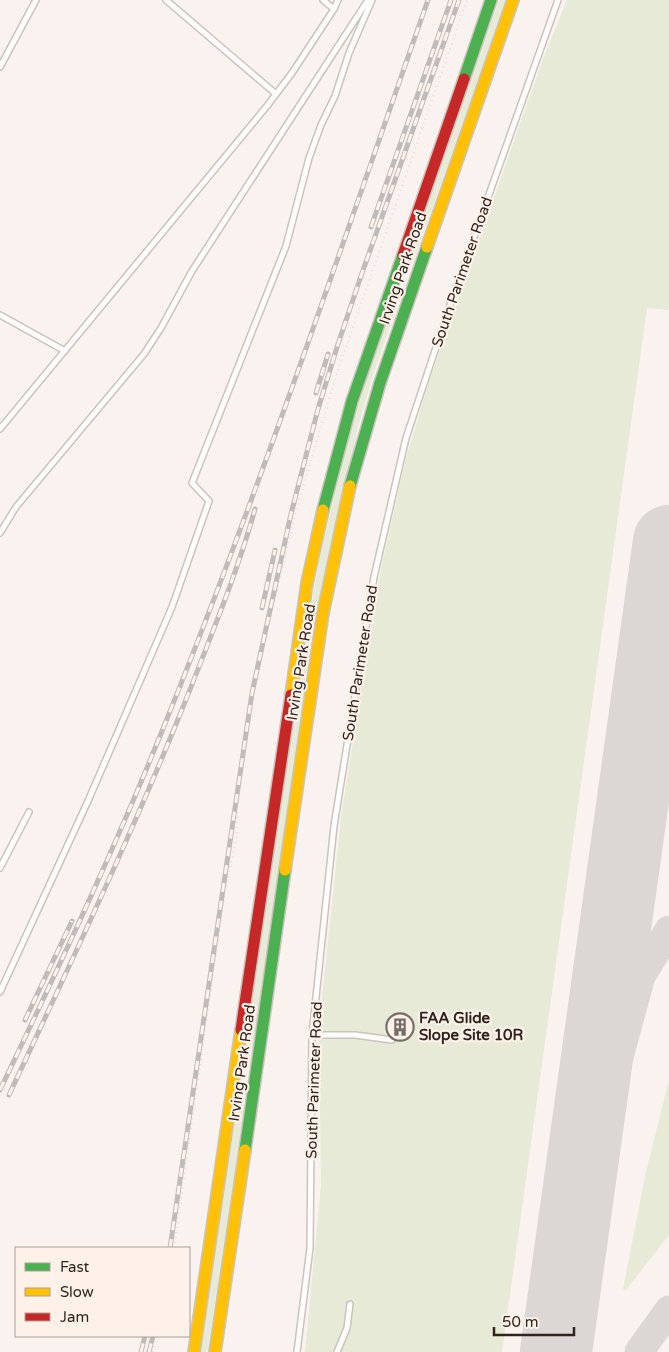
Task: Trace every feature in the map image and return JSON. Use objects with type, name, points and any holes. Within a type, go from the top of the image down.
[{"type":"main road","name":"Irving Park Road","points":[[194,1352],[307,583],[337,453],[352,401],[396,281],[492,0]]},
{"type":"main road","name":"Irving Park Road","points":[[215,1352],[326,595],[348,492],[364,432],[409,285],[513,0]]},
{"type":"lane","points":[[0,67],[36,0]]},
{"type":"lane","points":[[166,0],[276,94]]},
{"type":"lane","points":[[323,0],[334,9]]},
{"type":"lane","points":[[0,428],[276,94],[334,9],[338,0]]},
{"type":"lane","points":[[0,533],[16,507],[144,354],[161,328],[192,271],[370,0]]},
{"type":"lane","points":[[0,992],[88,801],[172,607],[209,501],[192,483],[286,246],[312,150],[321,125],[335,96],[370,0]]},
{"type":"lane","name":"South Parimeter Road","points":[[297,1352],[310,1248],[312,1035],[337,808],[373,586],[406,438],[558,0]]},
{"type":"lane","points":[[0,316],[65,351]]},
{"type":"lane","points":[[0,868],[29,812]]},
{"type":"lane","points":[[312,1035],[355,1035],[392,1040]]},
{"type":"lane","points":[[234,1086],[254,1089]]},
{"type":"lane","points":[[337,1352],[347,1328],[350,1304]]},
{"type":"path","points":[[153,1352],[158,1337]]},
{"type":"green space","points":[[499,0],[506,0],[413,263],[407,261]]},
{"type":"green space","points":[[567,0],[669,0],[669,310],[647,308],[502,1352],[305,1352],[321,1185],[319,1025],[341,818],[382,564],[406,458],[430,379],[543,59]]},
{"type":"green space","points":[[392,303],[398,304],[372,378],[357,431],[249,1067],[243,1066],[305,642],[320,556],[351,427]]},
{"type":"green space","points":[[669,1080],[669,1235],[626,1290],[623,1289],[646,1172]]},
{"type":"green space","points":[[237,1107],[244,1108],[207,1352],[201,1352]]},
{"type":"building","name":"FAA Glide Slope Site 10R","points":[[397,1021],[405,1022],[404,1033],[396,1031]]},
{"type":"taxiway","points":[[659,615],[669,594]]},
{"type":"taxiway","points":[[565,1286],[592,1156],[641,976],[669,930]]},
{"type":"taxiway","points":[[639,1352],[669,1310]]},
{"type":"runway","points":[[556,1352],[669,541]]},
{"type":"railway","points":[[0,1090],[62,960],[121,829],[194,650],[298,372],[428,0]]},
{"type":"railway","points":[[371,227],[451,0]]},
{"type":"railway","points":[[170,1247],[252,693],[291,514],[318,409],[338,344],[459,0]]},
{"type":"railway","points":[[316,393],[328,354]]},
{"type":"railway","points":[[9,1095],[103,892],[170,739],[225,599],[255,509]]},
{"type":"railway","points":[[262,608],[275,550]]},
{"type":"railway","points":[[25,1020],[72,921]]},
{"type":"railway","points":[[141,1352],[145,1337]]},
{"type":"railway","points":[[149,1352],[153,1337]]},
{"type":"traffic: fast","points":[[464,79],[491,0]]},
{"type":"traffic: fast","points":[[350,486],[380,383],[427,247]]},
{"type":"traffic: fast","points":[[323,510],[352,401],[403,255]]},
{"type":"traffic: fast","points":[[245,1150],[285,870]]},
{"type":"traffic: slow","points":[[427,247],[513,0]]},
{"type":"traffic: slow","points":[[285,870],[323,613],[350,486]]},
{"type":"traffic: slow","points":[[291,695],[307,583],[323,510]]},
{"type":"traffic: slow","points":[[194,1352],[241,1030]]},
{"type":"traffic: slow","points":[[215,1352],[245,1150]]},
{"type":"traffic: jam","points":[[403,255],[464,79]]},
{"type":"traffic: jam","points":[[241,1030],[291,695]]},
{"type":"place","name":"FAA Glide Slope Site 10R","points":[[400,1027]]}]
